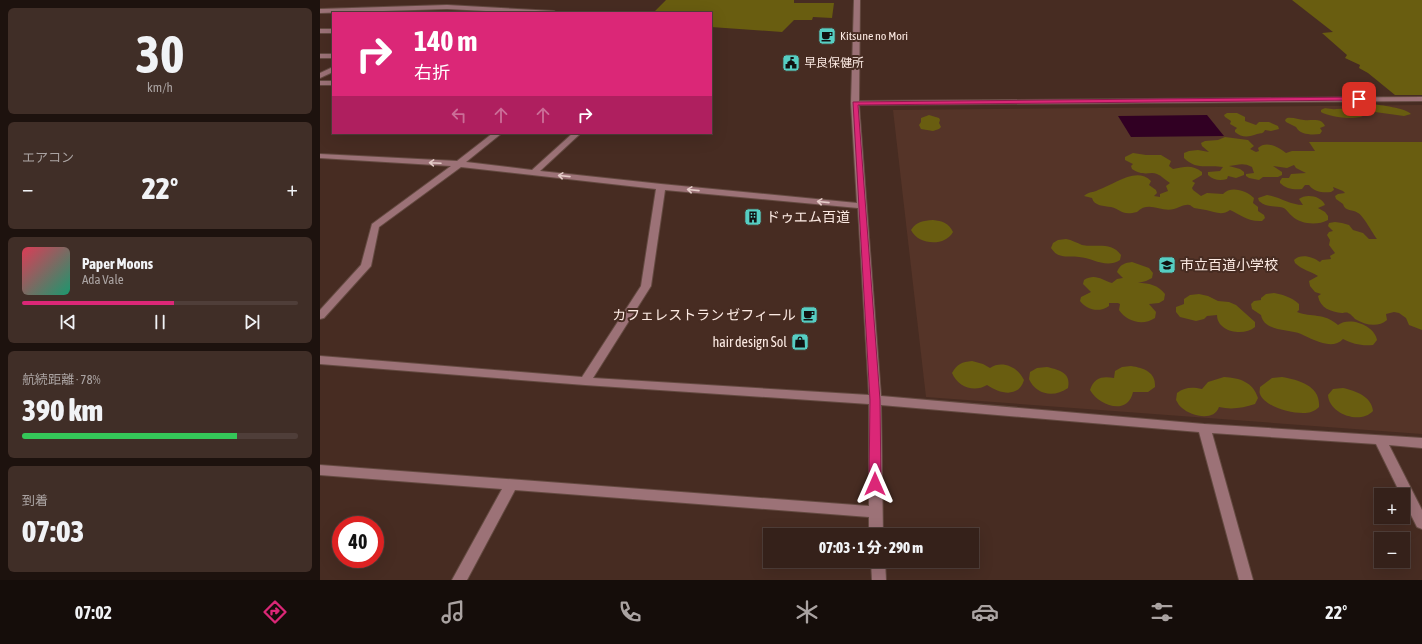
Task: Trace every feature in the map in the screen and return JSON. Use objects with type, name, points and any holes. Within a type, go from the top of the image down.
[{"type":"street","points":[[438,12],[460,0]]},
{"type":"street","points":[[857,0],[855,103],[875,400],[876,528]]},
{"type":"street","points":[[320,11],[447,8],[513,12]]},
{"type":"street","points":[[320,31],[332,31]]},
{"type":"street","points":[[320,56],[332,56]]},
{"type":"street","points":[[320,76],[332,70]]},
{"type":"street","points":[[320,83],[332,83]]},
{"type":"street","points":[[855,103],[1422,99]]},
{"type":"street","points":[[320,316],[366,266],[375,226],[460,164],[497,134]]},
{"type":"street","points":[[534,172],[576,134]]},
{"type":"street","points":[[320,156],[460,164],[661,187],[862,206]]},
{"type":"street","points":[[585,381],[646,286],[661,187]]},
{"type":"street","points":[[320,360],[585,381],[875,400],[1204,428],[1422,443]]},
{"type":"street","points":[[1204,428],[1246,580]]},
{"type":"street","points":[[1380,440],[1422,523]]},
{"type":"street","points":[[320,470],[875,512]]},
{"type":"street","points":[[459,580],[511,485]]},
{"type":"street","points":[[878,568],[879,580]]},
{"type":"shaded area","points":[[666,0],[794,0],[794,3],[834,3],[832,18],[813,17],[812,20],[794,20],[782,32],[712,27],[712,12],[654,12]]},
{"type":"shaded area","points":[[1292,0],[1422,0],[1422,95],[1395,95],[1368,73],[1359,68],[1360,65],[1345,58],[1347,55],[1322,33],[1333,32]]},
{"type":"shaded area","points":[[1371,104],[1399,108],[1411,114],[1404,116],[1375,112],[1373,115],[1364,115],[1356,118],[1343,118],[1321,112],[1321,110],[1325,108],[1364,108],[1366,105]]},
{"type":"shaded area","name":"市立百道小学校","points":[[1422,105],[1422,434],[926,397],[893,110]]},
{"type":"shaded area","points":[[1227,113],[1237,113],[1245,117],[1245,121],[1256,125],[1259,122],[1269,122],[1278,126],[1279,129],[1271,131],[1265,130],[1262,133],[1243,136],[1235,132],[1237,128],[1230,124],[1231,121],[1224,115]]},
{"type":"shaded area","points":[[929,115],[939,118],[941,127],[939,129],[933,131],[921,129],[919,125],[921,118]]},
{"type":"shaded area","points":[[1207,115],[1224,136],[1131,137],[1118,116]]},
{"type":"shaded area","points":[[1287,118],[1319,120],[1325,126],[1320,128],[1322,131],[1320,134],[1306,134],[1300,132],[1296,127],[1286,122],[1285,120]]},
{"type":"shaded area","points":[[1225,137],[1248,140],[1254,146],[1250,149],[1256,152],[1259,151],[1258,148],[1261,146],[1269,144],[1286,153],[1292,151],[1315,151],[1309,142],[1422,142],[1422,330],[1409,325],[1406,318],[1399,313],[1394,312],[1386,314],[1387,320],[1380,324],[1371,325],[1355,319],[1347,313],[1334,312],[1321,304],[1318,296],[1321,294],[1315,292],[1310,286],[1309,281],[1318,276],[1300,267],[1294,260],[1303,256],[1311,257],[1320,262],[1322,260],[1331,259],[1330,256],[1335,253],[1329,245],[1330,240],[1327,235],[1329,232],[1333,231],[1328,226],[1329,223],[1335,222],[1349,225],[1353,230],[1363,233],[1369,239],[1377,239],[1360,214],[1345,208],[1343,204],[1336,199],[1335,196],[1338,194],[1345,193],[1343,191],[1333,187],[1334,190],[1331,192],[1316,191],[1309,185],[1305,185],[1302,189],[1293,189],[1287,188],[1280,183],[1282,178],[1289,178],[1291,174],[1306,173],[1296,168],[1294,165],[1287,168],[1273,166],[1282,172],[1282,175],[1278,177],[1263,177],[1259,180],[1246,176],[1246,174],[1254,173],[1252,167],[1249,165],[1240,164],[1229,166],[1240,169],[1244,172],[1244,175],[1236,178],[1228,176],[1227,179],[1219,180],[1210,177],[1208,172],[1220,171],[1223,167],[1198,166],[1184,158],[1184,153],[1189,151],[1198,150],[1209,152],[1202,146],[1201,143],[1205,141],[1218,140]]},
{"type":"shaded area","points":[[1133,153],[1161,155],[1171,161],[1169,166],[1173,169],[1188,167],[1198,169],[1202,172],[1202,175],[1192,181],[1195,183],[1192,188],[1201,196],[1207,193],[1223,194],[1226,191],[1234,189],[1243,191],[1254,198],[1253,203],[1258,207],[1258,211],[1264,215],[1265,218],[1262,221],[1257,221],[1245,218],[1230,210],[1224,213],[1218,213],[1194,208],[1190,205],[1169,210],[1146,207],[1137,212],[1128,213],[1100,205],[1095,203],[1092,198],[1084,196],[1125,178],[1139,175],[1151,181],[1149,185],[1156,190],[1157,193],[1154,196],[1160,197],[1160,194],[1168,191],[1166,186],[1170,183],[1157,174],[1140,173],[1132,169],[1131,166],[1133,164],[1125,160],[1125,157]]},
{"type":"shaded area","points":[[1267,195],[1298,205],[1303,205],[1299,199],[1302,197],[1314,196],[1321,199],[1325,205],[1318,208],[1325,212],[1328,216],[1328,220],[1319,223],[1299,221],[1284,208],[1267,205],[1259,201],[1258,198]]},
{"type":"shaded area","points":[[933,220],[942,222],[949,226],[953,232],[949,237],[938,242],[932,242],[919,239],[914,235],[911,230],[918,223]]},
{"type":"shaded area","points":[[1066,239],[1087,246],[1108,246],[1113,248],[1121,255],[1120,260],[1105,263],[1084,258],[1060,256],[1051,248],[1053,243],[1058,240]]},
{"type":"shaded area","points":[[1132,262],[1149,268],[1153,273],[1152,278],[1138,283],[1153,285],[1165,294],[1164,300],[1159,303],[1149,304],[1156,312],[1155,318],[1145,322],[1136,322],[1122,314],[1119,310],[1120,304],[1118,303],[1109,303],[1109,306],[1105,308],[1093,310],[1086,307],[1080,301],[1081,297],[1091,292],[1083,284],[1084,280],[1095,277],[1112,283],[1117,279],[1123,278],[1117,272],[1120,267],[1125,263]]},
{"type":"shaded area","points":[[1274,293],[1287,297],[1299,304],[1299,310],[1297,312],[1302,314],[1327,318],[1338,325],[1343,322],[1355,322],[1361,324],[1372,330],[1377,340],[1373,345],[1357,344],[1343,339],[1333,344],[1328,344],[1316,341],[1296,332],[1272,327],[1263,320],[1261,315],[1252,309],[1251,304],[1254,301],[1261,300],[1261,298],[1266,294]]},
{"type":"shaded area","points":[[1199,294],[1208,296],[1218,301],[1229,302],[1236,305],[1255,322],[1255,327],[1244,332],[1238,332],[1226,329],[1221,325],[1218,321],[1217,315],[1207,316],[1204,319],[1196,321],[1180,317],[1176,312],[1176,307],[1184,304],[1184,299],[1190,295]]},
{"type":"shaded area","points":[[972,361],[990,368],[1004,365],[1014,368],[1024,380],[1022,386],[1014,392],[1008,393],[998,391],[987,385],[972,388],[962,385],[952,373],[960,364]]},
{"type":"shaded area","points":[[1131,366],[1145,370],[1151,374],[1154,378],[1155,387],[1148,392],[1133,392],[1130,399],[1125,404],[1120,406],[1106,404],[1094,396],[1090,390],[1096,380],[1103,377],[1114,378],[1115,371],[1122,367]]},
{"type":"shaded area","points":[[1047,367],[1064,373],[1068,379],[1068,388],[1051,394],[1041,392],[1036,389],[1029,379],[1030,372],[1037,368]]},
{"type":"shaded area","points":[[1224,377],[1235,378],[1245,382],[1253,388],[1258,398],[1255,404],[1237,408],[1219,407],[1212,415],[1202,416],[1186,411],[1176,400],[1177,393],[1183,390],[1192,388],[1202,389],[1208,382]]},
{"type":"shaded area","points":[[1282,377],[1302,382],[1313,389],[1319,400],[1319,407],[1306,413],[1291,412],[1275,407],[1263,399],[1260,394],[1260,387],[1272,378]]},
{"type":"shaded area","points":[[1343,388],[1358,393],[1366,398],[1372,406],[1373,411],[1361,417],[1353,417],[1339,412],[1330,402],[1328,395],[1333,389]]},
{"type":"place","name":"Kitsune no Mori","points":[[827,36]]},
{"type":"place","name":"早良保健所","points":[[791,63]]},
{"type":"place","name":"ドゥエム百道","points":[[753,217]]},
{"type":"place","name":"市立百道小学校","points":[[1167,265]]},
{"type":"place","name":"カフェレストラン ゼフィール","points":[[809,315]]},
{"type":"place","name":"hair design Sol","points":[[800,342]]},
{"type":"route","points":[[875,484],[875,400],[855,103],[1359,99]]}]
